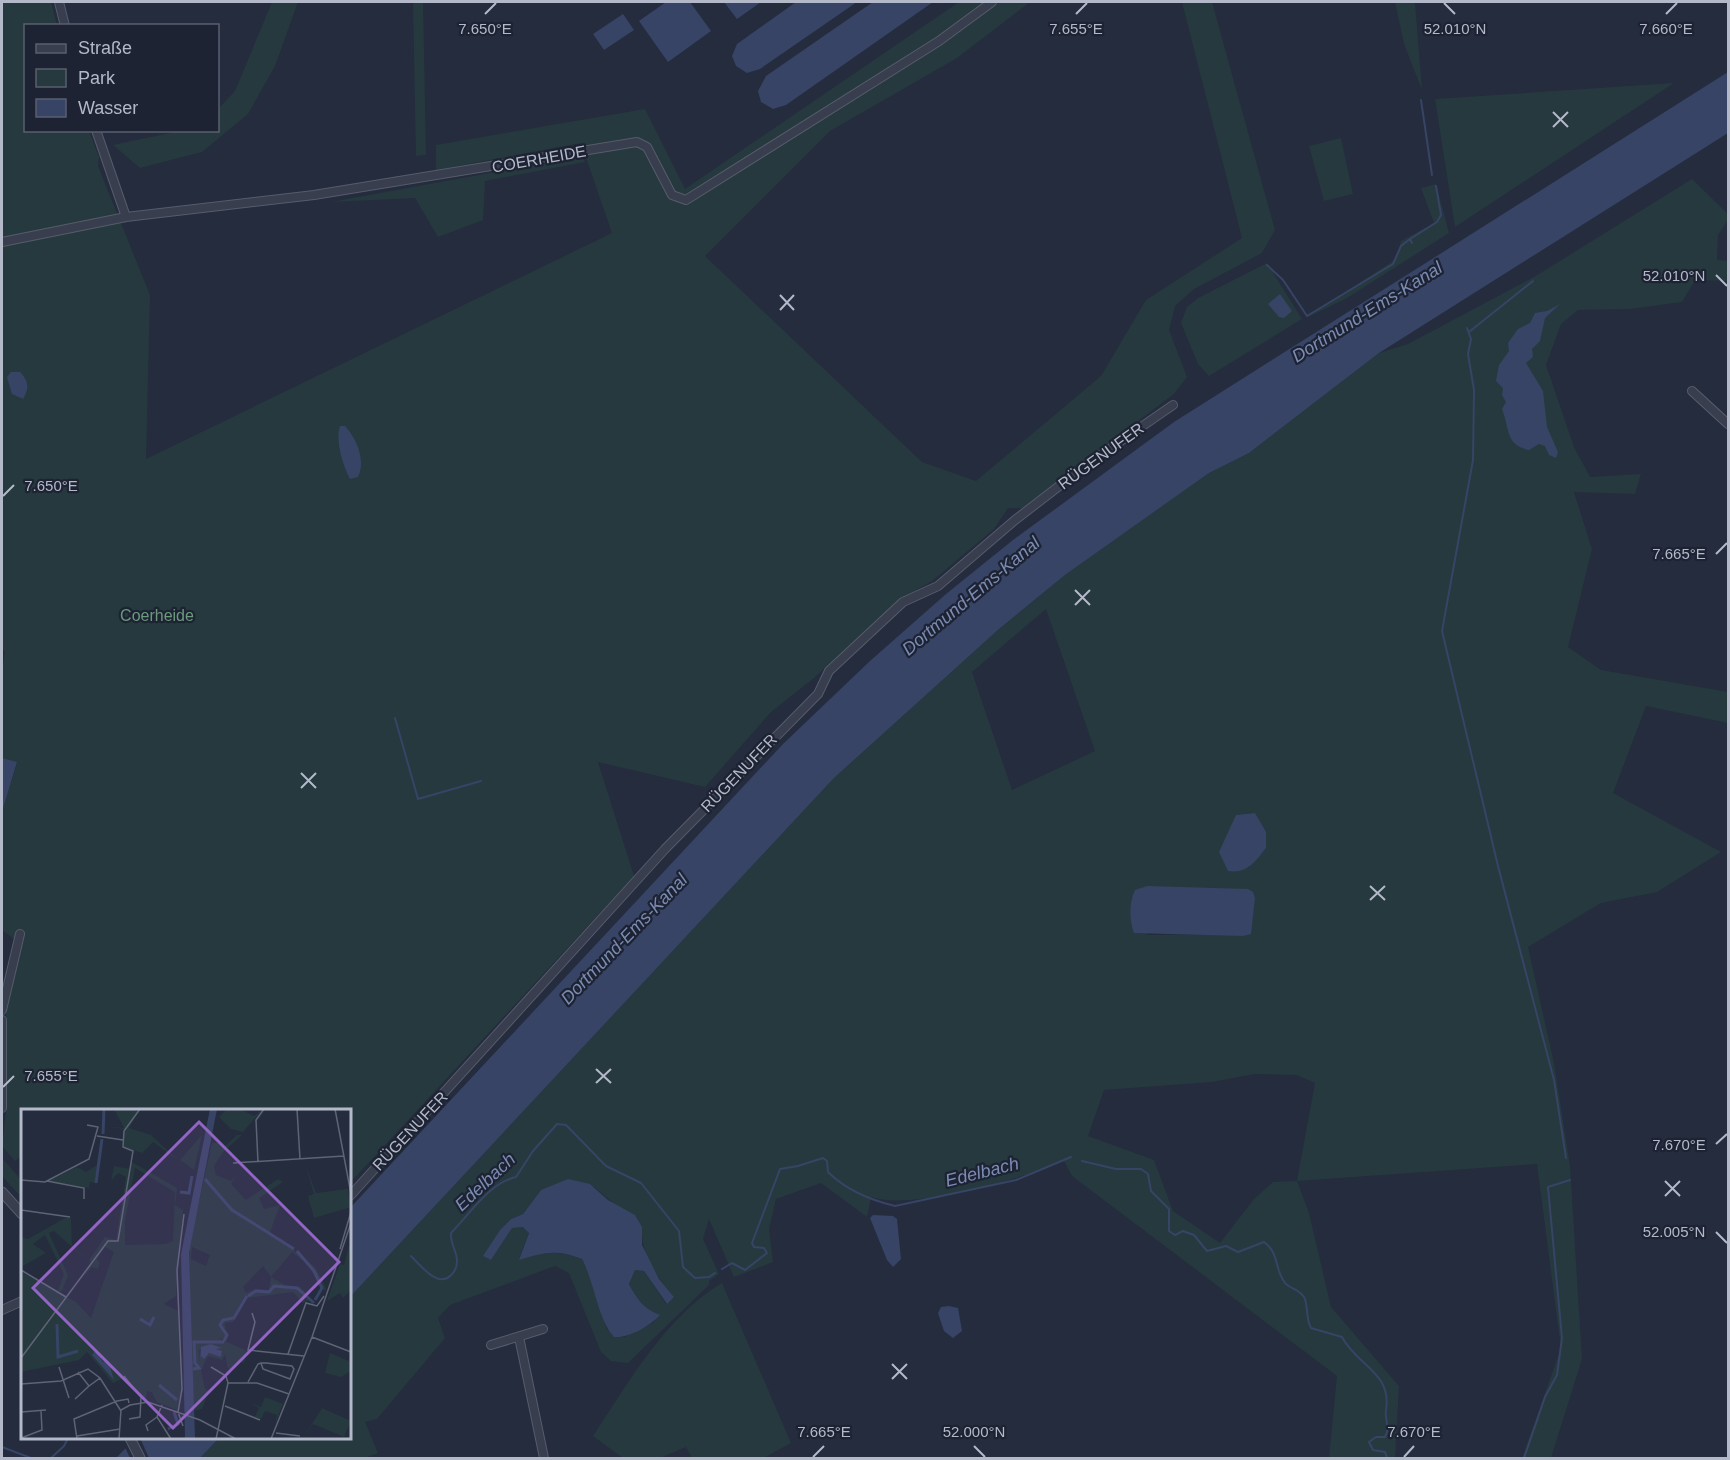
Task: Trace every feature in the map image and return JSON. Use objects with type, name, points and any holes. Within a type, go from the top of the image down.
[{"type":"street","points":[[59,2],[64,24]]},
{"type":"street","name":"COERHEIDE","points":[[2,242],[126,217],[314,195],[637,142],[647,147],[672,195],[686,200],[939,41],[992,2]]},
{"type":"street","points":[[97,132],[126,217]]},
{"type":"street","points":[[1692,391],[1728,424]]},
{"type":"street","name":"RÜGENUFER","points":[[351,1195],[665,849],[818,694],[826,675],[843,656],[903,602],[938,586],[1015,520],[1089,463],[1173,405]]},
{"type":"street","points":[[2,1010],[20,934]]},
{"type":"street","points":[[2,1020],[2,1108]]},
{"type":"street","points":[[2,1192],[21,1213]]},
{"type":"street","points":[[2,1310],[21,1301]]},
{"type":"street","points":[[491,1345],[543,1329]]},
{"type":"street","points":[[519,1337],[544,1458]]},
{"type":"street","points":[[131,1439],[140,1458]]},
{"type":"green space","name":"Coerheide","points":[[2,2],[51,2],[57,24],[24,24],[24,132],[89,132],[99,157],[98,166],[150,295],[146,459],[612,233],[581,143],[436,170],[436,145],[645,109],[685,189],[959,2],[1030,2],[957,58],[830,131],[705,256],[922,462],[976,481],[1101,376],[1146,300],[1242,238],[1182,2],[1212,2],[1275,230],[1262,253],[1194,289],[1175,306],[1169,330],[1187,377],[1174,394],[1022,508],[1008,508],[994,529],[932,581],[899,600],[814,678],[771,712],[705,787],[598,762],[634,876],[351,1182],[351,1109],[21,1109],[21,1156],[15,1161],[2,1146],[7,1102],[6,1013],[21,944],[2,930],[2,812],[17,763],[2,758],[2,672],[5,651],[2,650]]},
{"type":"green space","points":[[272,2],[298,2],[275,66],[248,114],[202,152],[140,168],[113,145],[175,132],[219,132],[219,108],[235,91]]},
{"type":"green space","points":[[413,2],[423,2],[426,155],[416,156]]},
{"type":"green space","points":[[1395,2],[1415,2],[1422,90],[1404,44]]},
{"type":"green space","points":[[1674,83],[1455,227],[1435,99]]},
{"type":"green space","points":[[1341,138],[1353,194],[1324,201],[1309,146]]},
{"type":"green space","points":[[582,156],[585,162],[485,181],[483,220],[438,237],[415,198],[331,202]]},
{"type":"green space","points":[[1692,179],[1728,214],[1728,220],[1718,235],[1717,260],[1728,261],[1728,281],[1695,280],[1682,302],[1630,309],[1578,310],[1561,324],[1546,365],[1574,447],[1590,477],[1641,474],[1635,494],[1574,492],[1592,549],[1568,647],[1601,670],[1728,692],[1728,723],[1646,706],[1613,793],[1721,852],[1657,892],[1601,903],[1528,947],[1554,1063],[1570,1166],[1582,1359],[1551,1458],[1522,1458],[1561,1348],[1537,1164],[1297,1181],[1309,1213],[1331,1307],[1399,1386],[1395,1458],[1329,1458],[1337,1376],[1072,1176],[1064,1161],[1023,1176],[968,1191],[913,1200],[871,1197],[867,1217],[821,1183],[776,1199],[769,1229],[773,1262],[734,1277],[709,1219],[703,1239],[719,1274],[709,1281],[709,1285],[628,1363],[611,1361],[601,1352],[569,1273],[555,1266],[450,1305],[438,1318],[445,1338],[377,1419],[365,1422],[378,1453],[365,1458],[200,1458],[218,1439],[351,1439],[351,1296],[834,778],[999,629],[1065,575],[1209,473],[1249,453],[1379,353],[1408,344],[1534,277]],"holes":[[[1046,609],[1095,751],[1012,790],[972,672]],[[1255,813],[1266,848],[1248,868],[1236,815]],[[1255,898],[1250,934],[1145,935]],[[1254,1074],[1297,1075],[1315,1083],[1297,1181],[1273,1182],[1254,1199],[1220,1243],[1173,1211],[1154,1160],[1088,1136],[1104,1090],[1212,1082]],[[594,1187],[642,1227],[644,1247],[651,1265],[674,1297],[666,1304],[644,1271],[635,1270],[629,1284],[641,1302],[649,1310],[659,1315],[653,1323],[624,1337],[607,1329],[589,1273],[582,1259],[550,1253],[519,1259],[529,1232],[523,1227],[512,1228],[491,1260],[484,1256],[500,1230],[511,1219],[523,1214],[541,1190]]]},
{"type":"green space","points":[[1436,184],[1449,233],[1347,298],[1304,319],[1396,259],[1401,241],[1434,223],[1421,188]]},
{"type":"green space","points":[[1267,263],[1302,319],[1209,376],[1198,364],[1181,323],[1187,307],[1198,298]]},
{"type":"green space","points":[[2,1158],[21,1180],[21,1197],[2,1176]]},
{"type":"green space","points":[[722,1283],[791,1443],[764,1458],[692,1458],[686,1447],[660,1458],[623,1458],[593,1436],[635,1373],[666,1332],[702,1297]]},
{"type":"water","points":[[666,2],[690,2],[711,31],[668,62],[639,21]]},
{"type":"water","points":[[724,2],[761,2],[737,19]]},
{"type":"water","points":[[796,2],[857,2],[760,69],[747,73],[736,66],[732,56],[737,44]]},
{"type":"water","points":[[873,2],[933,2],[786,105],[773,109],[761,102],[758,91],[766,76]]},
{"type":"water","points":[[623,14],[634,30],[604,50],[593,34]]},
{"type":"water","name":"Dortmund-Ems-Kanal","points":[[1728,72],[1728,133],[1379,353],[1249,453],[1209,473],[1065,575],[999,629],[834,778],[351,1296],[351,1207],[783,744],[870,661],[946,594],[1013,540],[1174,422]]},
{"type":"water","points":[[1280,294],[1292,311],[1284,318],[1279,317],[1268,304]]},
{"type":"water","points":[[1560,304],[1545,318],[1540,341],[1532,349],[1533,357],[1526,363],[1543,391],[1547,427],[1558,452],[1556,458],[1549,455],[1545,446],[1539,444],[1529,450],[1521,448],[1512,440],[1502,409],[1506,402],[1502,395],[1503,388],[1496,381],[1499,365],[1509,351],[1508,343],[1518,329],[1530,323],[1535,313],[1547,311]]},
{"type":"water","points":[[11,372],[20,372],[25,378],[27,391],[23,399],[12,394],[7,377]]},
{"type":"water","points":[[340,426],[345,426],[349,431],[359,450],[361,464],[358,477],[350,479],[345,467],[339,445]]},
{"type":"water","points":[[2,758],[17,762],[2,812]]},
{"type":"water","points":[[1255,813],[1266,832],[1266,848],[1245,869],[1228,871],[1219,852],[1236,815]]},
{"type":"water","points":[[1147,886],[1248,889],[1253,892],[1255,898],[1251,934],[1243,936],[1134,933],[1130,911],[1133,895],[1135,890]]},
{"type":"water","points":[[568,1179],[590,1184],[608,1200],[635,1215],[642,1227],[642,1245],[659,1279],[674,1297],[667,1304],[644,1271],[635,1270],[629,1284],[645,1307],[660,1315],[633,1333],[614,1337],[609,1330],[582,1259],[550,1253],[519,1260],[529,1233],[523,1227],[512,1228],[491,1260],[483,1256],[500,1230],[511,1219],[523,1214],[541,1190]]},
{"type":"water","points":[[873,1215],[893,1216],[897,1219],[901,1259],[893,1267],[887,1260],[870,1218]]},
{"type":"water","points":[[941,1307],[958,1308],[962,1331],[953,1338],[944,1331],[938,1313]]},
{"type":"water","points":[[135,1439],[218,1439],[200,1458],[116,1458]]},
{"type":"pier","points":[[131,1439],[140,1439],[149,1458],[130,1458],[124,1445]]},
{"type":"waterway","points":[[1421,100],[1432,175]]},
{"type":"waterway","points":[[1410,239],[1437,222],[1441,215],[1436,186]]},
{"type":"waterway","points":[[1267,265],[1283,280],[1307,316],[1393,264],[1401,246],[1410,239],[1412,243]]},
{"type":"waterway","points":[[1469,332],[1533,281]]},
{"type":"waterway","points":[[1467,328],[1471,339],[1468,354],[1474,390],[1473,460],[1442,631],[1498,866],[1554,1080],[1566,1158]]},
{"type":"waterway","points":[[395,718],[418,799],[481,781]]},
{"type":"waterway","name":"Edelbach","points":[[411,1256],[424,1270],[436,1278],[447,1278],[452,1274],[457,1261],[451,1233],[489,1192],[506,1180],[516,1177],[533,1151],[557,1124],[566,1125],[606,1166],[641,1183],[679,1231],[683,1267],[695,1278],[709,1277],[715,1273]]},
{"type":"waterway","name":"Edelbach","points":[[722,1269],[732,1263],[745,1270],[767,1253],[764,1248],[754,1247],[752,1243],[780,1169],[823,1158],[827,1161],[828,1172],[851,1190],[895,1206],[1016,1180],[1071,1157]]},
{"type":"waterway","name":"Edelbach","points":[[1082,1161],[1116,1169],[1141,1169],[1148,1174],[1151,1191],[1169,1209],[1169,1231],[1175,1235],[1183,1231],[1194,1235],[1207,1251],[1226,1246],[1238,1252],[1264,1242],[1269,1246],[1282,1279],[1305,1299],[1311,1328],[1342,1337],[1348,1347],[1379,1378],[1386,1397],[1387,1433],[1385,1437],[1376,1437],[1369,1442],[1373,1450],[1385,1452],[1387,1458]]},
{"type":"waterway","points":[[1524,1458],[1545,1397],[1557,1375],[1562,1338],[1548,1187],[1570,1180]]},
{"type":"waterway","name":"Edelbach","points":[[51,1458],[64,1446],[68,1439]]},
{"type":"waterway","name":"Edelbach","points":[[2,1447],[31,1458]]}]
